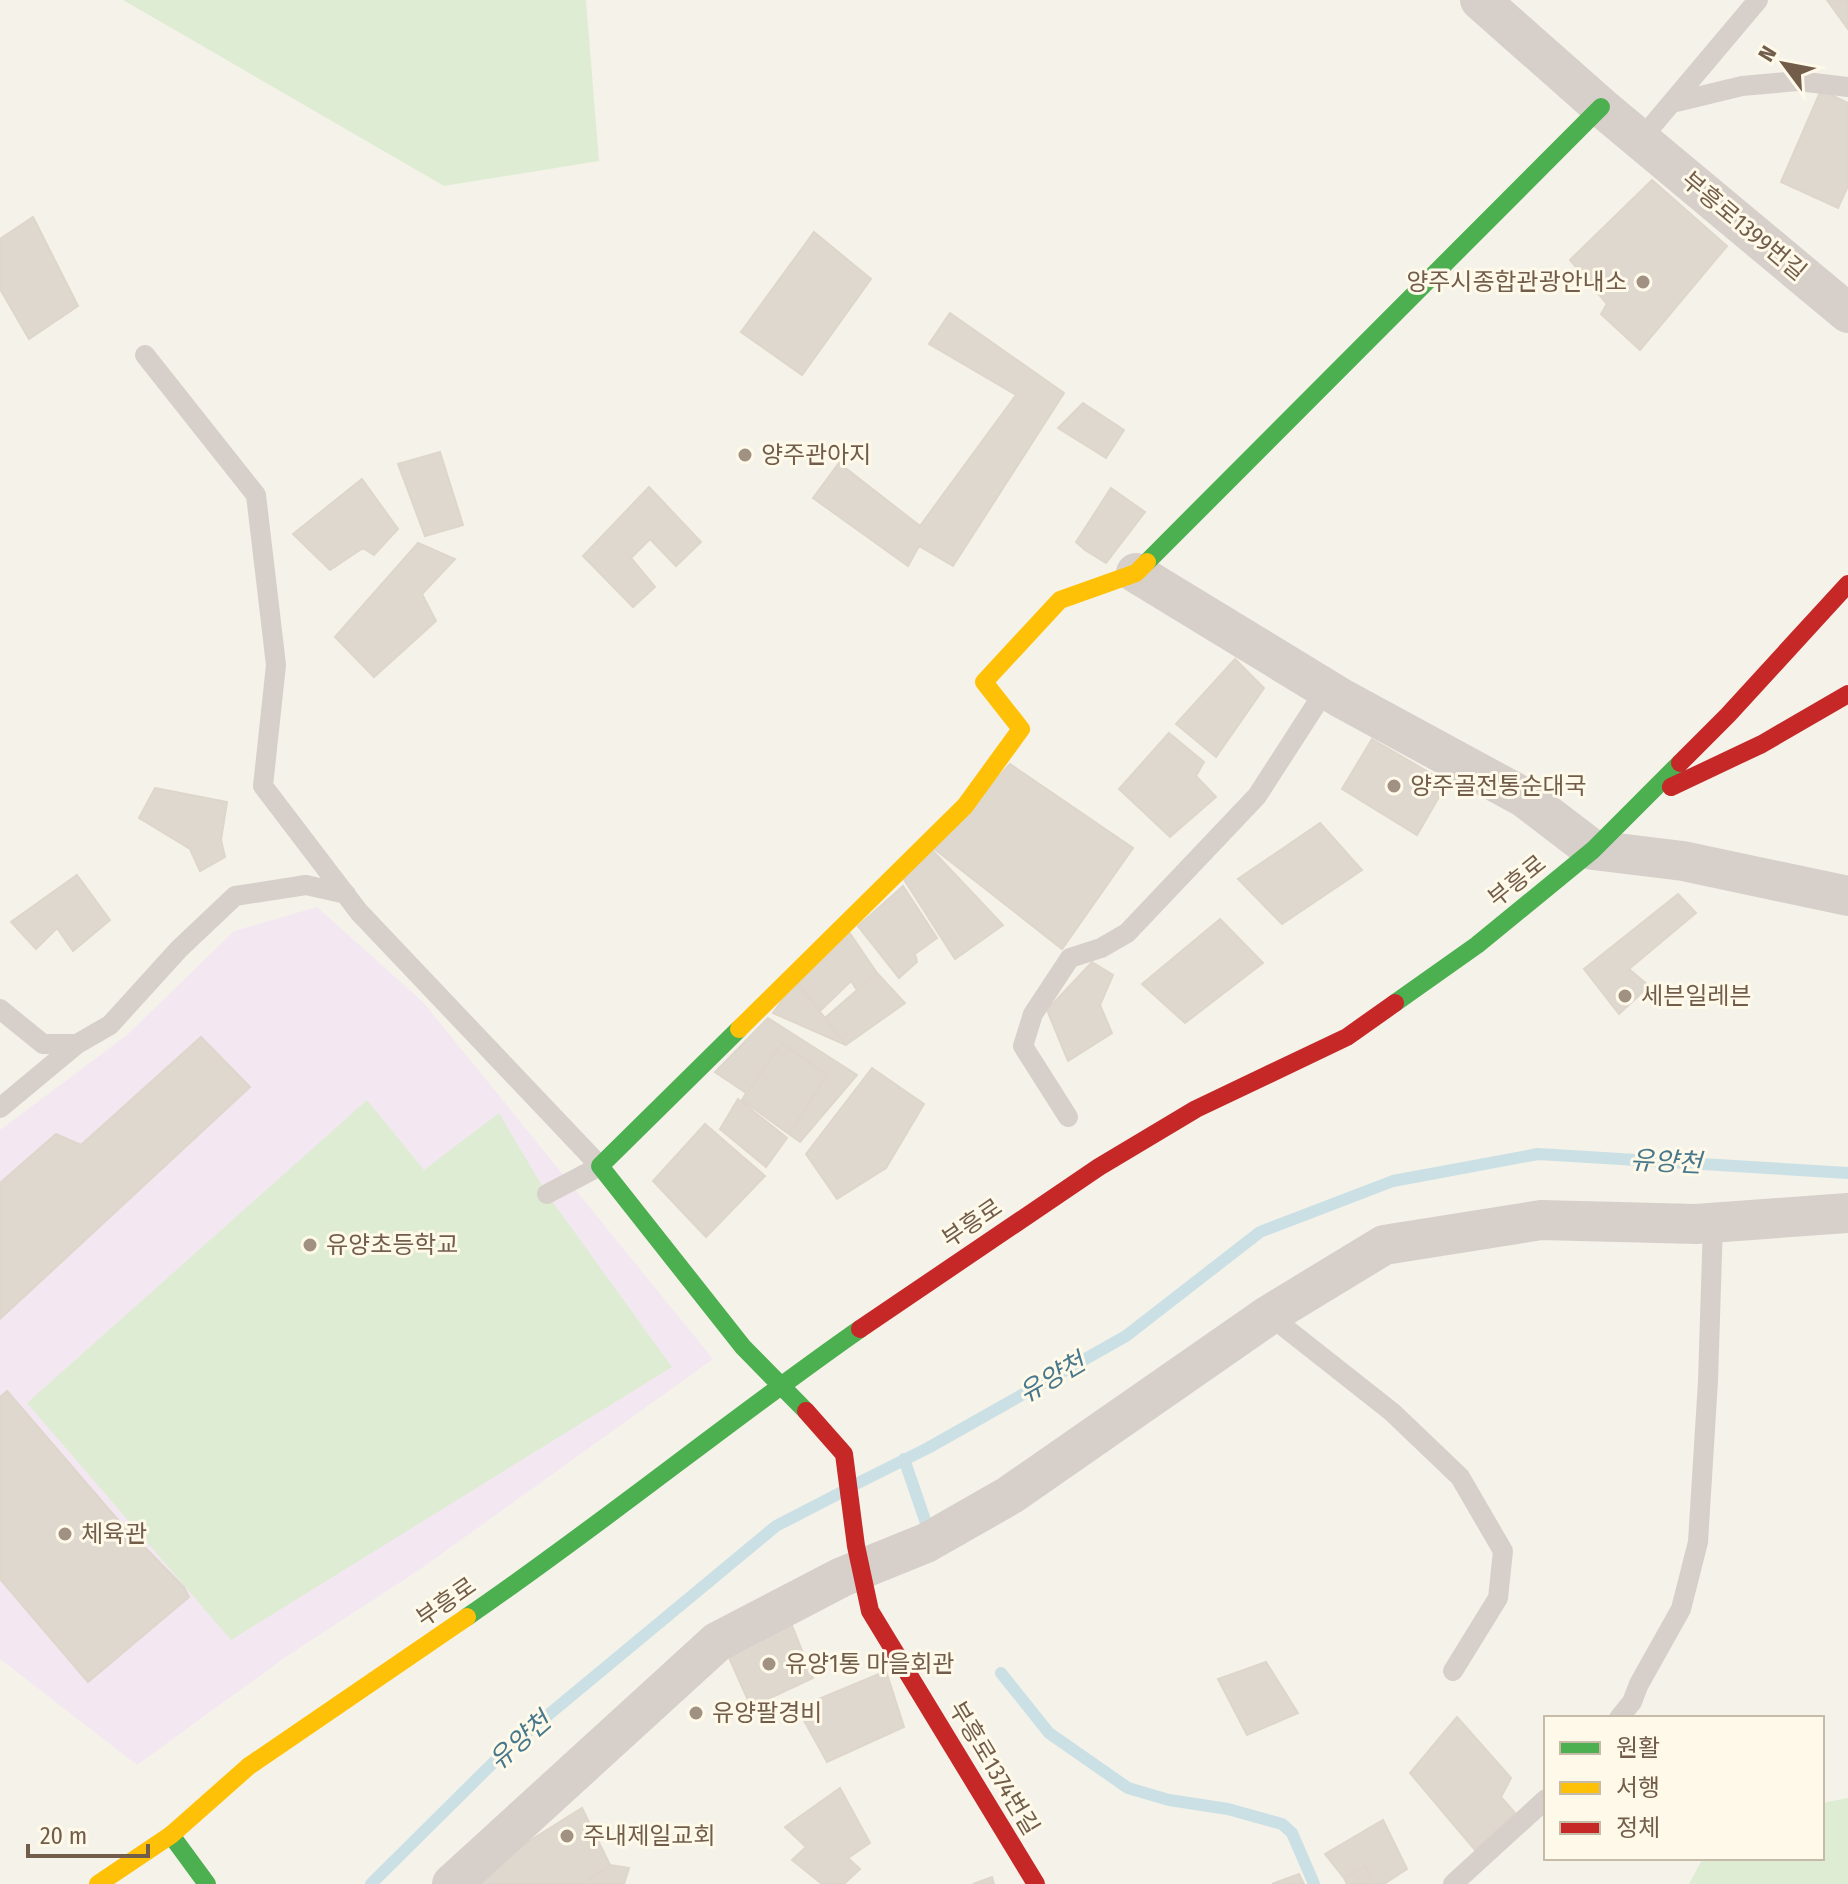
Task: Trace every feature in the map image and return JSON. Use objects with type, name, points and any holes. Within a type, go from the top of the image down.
[{"type":"main road","points":[[780,1385],[743,1347],[600,1166],[965,806],[1021,729],[984,682],[1060,600],[1136,573],[1601,107]]},
{"type":"main road","name":"부흥로","points":[[98,1884],[171,1835],[249,1766],[480,1608],[720,1433],[780,1385],[1099,1167],[1196,1109],[1347,1037],[1477,945],[1593,850],[1728,715],[1848,584]]},
{"type":"main road","points":[[1640,801],[1762,744],[1848,694]]},
{"type":"main road","name":"부흥로1374번길","points":[[780,1385],[826,1431],[844,1454],[858,1558],[870,1611],[1036,1884]]},
{"type":"main road","points":[[171,1835],[207,1884]]},
{"type":"street","name":"부흥로1399번길","points":[[1480,0],[1601,107],[1848,313]]},
{"type":"street","points":[[1136,573],[1326,689],[1525,798],[1593,850],[1683,861],[1848,896]]},
{"type":"street","points":[[452,1884],[717,1642],[842,1577],[858,1558],[926,1543],[1010,1495],[1269,1315],[1384,1245],[1541,1220],[1713,1223],[1848,1213]]},
{"type":"lane","points":[[1641,139],[1758,0]]},
{"type":"lane","points":[[1672,103],[1742,86],[1798,81],[1848,87]]},
{"type":"lane","points":[[145,355],[256,495],[276,665],[263,786],[359,912],[600,1166],[547,1194]]},
{"type":"lane","points":[[1068,1117],[1023,1046],[1033,1014],[1070,958],[1101,948],[1127,933],[1257,796],[1326,689]]},
{"type":"lane","points":[[0,1108],[77,1044],[110,1025],[179,949],[235,896],[306,885],[346,894]]},
{"type":"lane","points":[[0,1009],[43,1044],[77,1044]]},
{"type":"lane","points":[[1621,1716],[1632,1702],[1681,1609],[1698,1542],[1708,1381],[1713,1223]]},
{"type":"lane","points":[[1269,1315],[1392,1412],[1460,1477],[1503,1551],[1498,1598],[1453,1671]]},
{"type":"lane","points":[[1453,1884],[1544,1801]]},
{"type":"shaded area","name":"유양초등학교","points":[[317,907],[423,1002],[713,1359],[419,1570],[287,1656],[137,1765],[0,1659],[0,1130],[127,1035],[234,931]]},
{"type":"green space","points":[[123,0],[586,0],[599,161],[444,186]]},
{"type":"green space","points":[[367,1100],[424,1170],[499,1113],[547,1194],[672,1367],[231,1640],[27,1403]]},
{"type":"green space","points":[[1848,1798],[1848,1884],[1689,1884],[1702,1860],[1824,1860],[1824,1803]]},
{"type":"building","points":[[1827,0],[1848,0],[1848,29]]},
{"type":"building","points":[[1821,90],[1848,103],[1848,186],[1838,208],[1781,182]]},
{"type":"building","name":"양주시종합관광안내소","points":[[1652,180],[1727,246],[1640,350],[1601,314],[1607,304],[1570,260]]},
{"type":"building","points":[[33,217],[78,306],[29,339],[0,289],[0,239]]},
{"type":"building","points":[[814,232],[871,279],[802,375],[741,332]]},
{"type":"building","points":[[950,313],[1064,393],[953,566],[919,546],[908,566],[813,498],[839,463],[920,526],[1016,395],[929,344]]},
{"type":"building","points":[[1083,403],[1124,430],[1106,458],[1058,428]]},
{"type":"building","points":[[440,452],[463,525],[425,536],[398,464]]},
{"type":"building","points":[[362,479],[398,529],[374,555],[363,548],[330,570],[293,534]]},
{"type":"building","points":[[649,487],[701,542],[676,566],[650,539],[631,558],[655,587],[633,607],[583,556]]},
{"type":"building","points":[[1111,488],[1145,512],[1106,563],[1076,542]]},
{"type":"building","points":[[418,543],[455,559],[422,594],[436,621],[374,677],[335,637]]},
{"type":"building","points":[[1235,659],[1264,688],[1216,757],[1176,724]]},
{"type":"building","points":[[1169,733],[1204,762],[1196,776],[1216,797],[1170,837],[1119,789]]},
{"type":"building","name":"양주골전통순대국","points":[[1372,739],[1447,783],[1417,835],[1342,789]]},
{"type":"building","points":[[1010,764],[1133,848],[1062,949],[933,848]]},
{"type":"building","points":[[155,788],[227,802],[221,840],[225,857],[200,871],[190,849],[139,818]]},
{"type":"building","points":[[1320,823],[1362,870],[1282,924],[1238,879]]},
{"type":"building","points":[[932,850],[1003,925],[955,959],[903,878]]},
{"type":"building","points":[[77,875],[110,920],[73,951],[57,928],[36,949],[11,922]]},
{"type":"building","points":[[903,886],[937,938],[915,954],[917,962],[899,978],[858,926]]},
{"type":"building","points":[[1678,894],[1696,913],[1629,969],[1649,986],[1619,1014],[1584,969]]},
{"type":"building","points":[[1220,919],[1263,963],[1185,1023],[1142,984]]},
{"type":"building","points":[[847,929],[877,973],[857,990],[851,981],[820,1011],[796,981]]},
{"type":"building","points":[[1092,962],[1113,975],[1100,1005],[1112,1033],[1068,1061],[1047,1010]]},
{"type":"building","points":[[877,973],[905,1003],[846,1045],[825,1018]]},
{"type":"building","points":[[796,981],[846,1045],[773,1013]]},
{"type":"building","points":[[768,1018],[857,1075],[800,1142],[742,1100],[746,1093],[715,1072]]},
{"type":"building","points":[[201,1037],[250,1087],[0,1319],[0,1183],[56,1134],[81,1145]]},
{"type":"building","points":[[782,1043],[827,1075],[789,1134],[742,1100]]},
{"type":"building","points":[[872,1068],[924,1104],[886,1168],[837,1199],[806,1154]]},
{"type":"building","points":[[738,1099],[787,1138],[766,1167],[720,1129]]},
{"type":"building","points":[[705,1124],[765,1176],[706,1237],[653,1181]]},
{"type":"building","name":"체육관","points":[[7,1391],[118,1520],[184,1587],[189,1597],[88,1682],[0,1579],[0,1397]]},
{"type":"building","name":"유양1통 마을회관","points":[[787,1613],[813,1678],[751,1707],[726,1651]]},
{"type":"building","points":[[1266,1662],[1298,1713],[1247,1735],[1218,1679]]},
{"type":"building","points":[[886,1671],[904,1727],[827,1762],[797,1708]]},
{"type":"building","points":[[1457,1717],[1511,1778],[1501,1797],[1515,1813],[1475,1850],[1410,1773]]},
{"type":"building","points":[[840,1788],[870,1843],[848,1858],[860,1869],[844,1884],[822,1884],[792,1860],[806,1847],[785,1827]]},
{"type":"building","name":"주내제일교회","points":[[582,1808],[610,1865],[583,1884],[461,1884]]},
{"type":"building","points":[[1383,1820],[1407,1869],[1384,1884],[1372,1884],[1366,1865],[1344,1878],[1325,1854]]},
{"type":"building","points":[[610,1865],[629,1868],[624,1884],[583,1884]]},
{"type":"building","points":[[1366,1865],[1372,1884],[1347,1884],[1344,1878]]},
{"type":"building","points":[[1299,1874],[1304,1884],[1272,1884]]},
{"type":"building","points":[[992,1877],[994,1884],[973,1884]]},
{"type":"waterway","name":"유양천","points":[[856,1484],[928,1448],[1126,1336],[1260,1232],[1393,1181],[1538,1154],[1848,1173]]},
{"type":"waterway","points":[[904,1459],[926,1523]]},
{"type":"waterway","name":"유양천","points":[[371,1884],[506,1750],[776,1526],[840,1493]]},
{"type":"waterway","points":[[1001,1673],[1049,1733],[1128,1788],[1282,1824],[1292,1833],[1314,1884]]},
{"type":"traffic: fast","points":[[1147,562],[1601,107]]},
{"type":"traffic: fast","points":[[1395,1003],[1477,945],[1593,850],[1680,763]]},
{"type":"traffic: fast","points":[[739,1029],[600,1166],[743,1347],[806,1411]]},
{"type":"traffic: fast","points":[[467,1617],[860,1329]]},
{"type":"traffic: fast","points":[[171,1835],[207,1884]]},
{"type":"traffic: slow","points":[[739,1029],[965,806],[1021,729],[984,682],[1060,600],[1136,573],[1147,562]]},
{"type":"traffic: slow","points":[[98,1884],[171,1835],[249,1766],[467,1617]]},
{"type":"traffic: jam","points":[[1680,763],[1848,584]]},
{"type":"traffic: jam","points":[[1671,787],[1762,744],[1848,694]]},
{"type":"traffic: jam","points":[[860,1329],[1099,1167],[1196,1109],[1347,1037],[1395,1003]]},
{"type":"traffic: jam","points":[[806,1411],[844,1454],[856,1546],[870,1611],[1036,1884]]},
{"type":"place","name":"양주시종합관광안내소","points":[[1643,282]]},
{"type":"place","name":"양주관아지","points":[[745,455]]},
{"type":"place","name":"양주골전통순대국","points":[[1394,786]]},
{"type":"place","name":"세븐일레븐","points":[[1625,996]]},
{"type":"place","name":"유양초등학교","points":[[310,1245]]},
{"type":"place","name":"체육관","points":[[65,1534]]},
{"type":"place","name":"유양1통 마을회관","points":[[769,1664]]},
{"type":"place","name":"유양팔경비","points":[[696,1713]]},
{"type":"place","name":"주내제일교회","points":[[567,1836]]}]
